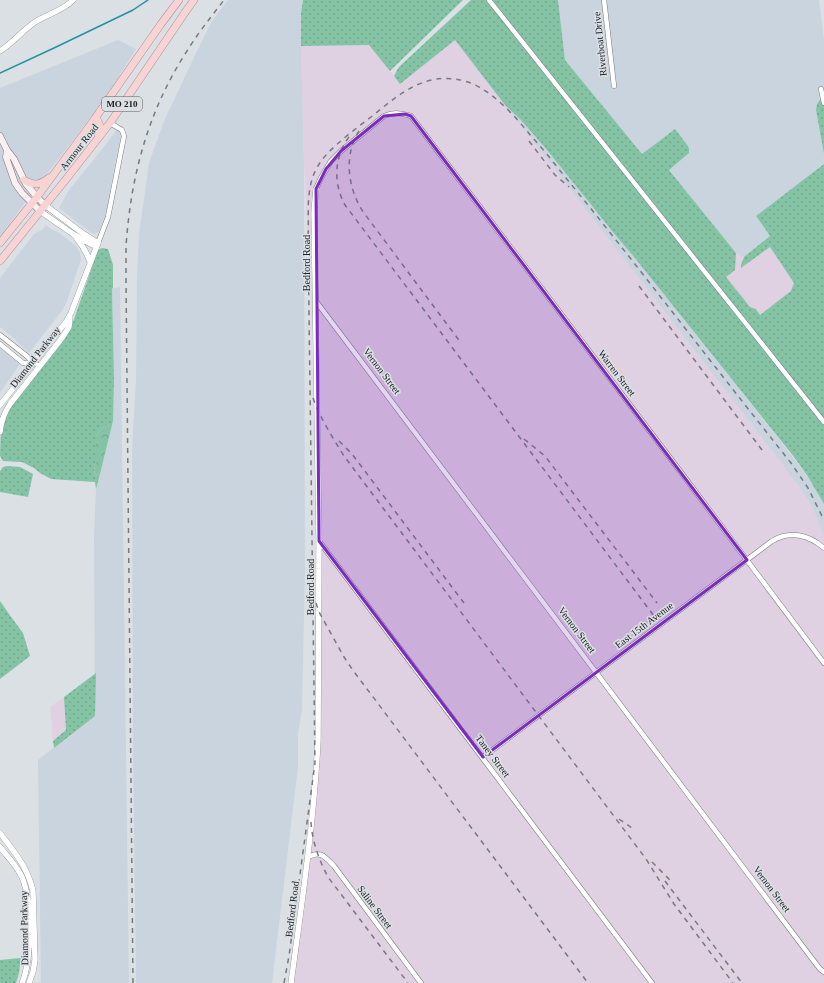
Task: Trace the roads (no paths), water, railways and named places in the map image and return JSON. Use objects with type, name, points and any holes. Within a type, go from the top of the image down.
[{"type":"highway","name":"Armour Road","points":[[0,243],[37,197],[96,117],[179,0]]},
{"type":"highway","name":"Armour Road","points":[[0,261],[46,205],[110,122],[194,0]]},
{"type":"highway","points":[[96,117],[100,126],[98,138]]},
{"type":"highway","points":[[24,180],[31,184],[42,183],[55,172]]},
{"type":"main road","points":[[0,136],[7,150],[14,159],[26,184],[46,205]]},
{"type":"main road","points":[[7,150],[6,157],[15,183],[22,193],[40,211]]},
{"type":"street","points":[[0,51],[35,22],[67,5],[73,0]]},
{"type":"street","points":[[490,0],[824,422]]},
{"type":"street","name":"Riverboat Drive","points":[[604,0],[614,86]]},
{"type":"street","points":[[821,89],[824,103]]},
{"type":"street","name":"Warren Street","points":[[316,189],[331,161],[384,116],[398,113],[411,116],[668,454],[824,663]]},
{"type":"street","name":"Diamond Parkway","points":[[0,405],[66,322],[71,313],[108,217],[124,136],[122,130],[110,122]]},
{"type":"street","name":"Bedford Road","points":[[291,983],[308,857],[316,779],[318,740],[319,541],[314,212],[316,189]]},
{"type":"street","points":[[46,205],[98,243]]},
{"type":"street","points":[[40,211],[73,234],[92,244],[98,243]]},
{"type":"street","points":[[73,234],[82,244],[90,262]]},
{"type":"street","name":"Vernon Street","points":[[315,300],[804,948],[824,972]]},
{"type":"street","name":"Diamond Parkway","points":[[0,432],[1,421],[4,413],[65,334],[69,327],[71,313]]},
{"type":"street","points":[[0,335],[34,363],[40,366]]},
{"type":"street","points":[[0,344],[23,363],[34,363]]},
{"type":"street","name":"East 15th Avenue","points":[[483,757],[772,541],[782,536],[799,535],[813,539],[824,548]]},
{"type":"street","name":"Taney Street","points":[[319,541],[652,983]]},
{"type":"street","name":"Diamond Parkway","points":[[0,833],[24,865],[33,891],[35,960],[29,983]]},
{"type":"street","name":"Diamond Parkway","points":[[0,847],[18,870],[27,893],[29,947],[26,970],[22,983]]},
{"type":"street","name":"Saline Street","points":[[308,857],[320,854],[334,866],[421,983]]},
{"type":"waterway","points":[[0,73],[133,10],[148,0]]},
{"type":"railway","points":[[133,983],[126,282],[128,220],[137,169],[152,120],[162,97],[173,74],[187,51],[224,0]]},
{"type":"railway","points":[[284,983],[315,763],[308,238],[309,200],[310,188],[315,171],[329,152],[342,140],[407,90],[430,80],[454,79],[468,82],[486,91],[495,98],[518,120],[551,159],[791,463],[808,488],[824,520]]},
{"type":"railway","points":[[359,131],[354,141],[349,162],[351,184],[354,194],[364,213],[461,343]]},
{"type":"railway","points":[[349,137],[340,153],[337,170],[338,188],[345,205],[657,620]]},
{"type":"railway","points":[[529,141],[555,175],[569,187]]},
{"type":"railway","points":[[639,286],[762,450]]},
{"type":"railway","points":[[313,398],[331,435],[344,456],[646,859],[674,904],[733,983]]},
{"type":"railway","points":[[524,439],[545,456],[657,603]]},
{"type":"railway","points":[[339,441],[352,454],[464,603]]},
{"type":"railway","points":[[316,603],[319,612],[352,669],[588,983]]},
{"type":"railway","points":[[619,819],[635,830]]},
{"type":"railway","points":[[311,822],[316,850],[328,877],[408,983]]},
{"type":"railway","points":[[652,862],[673,883]]},
{"type":"railway","points":[[665,881],[742,983]]}]
